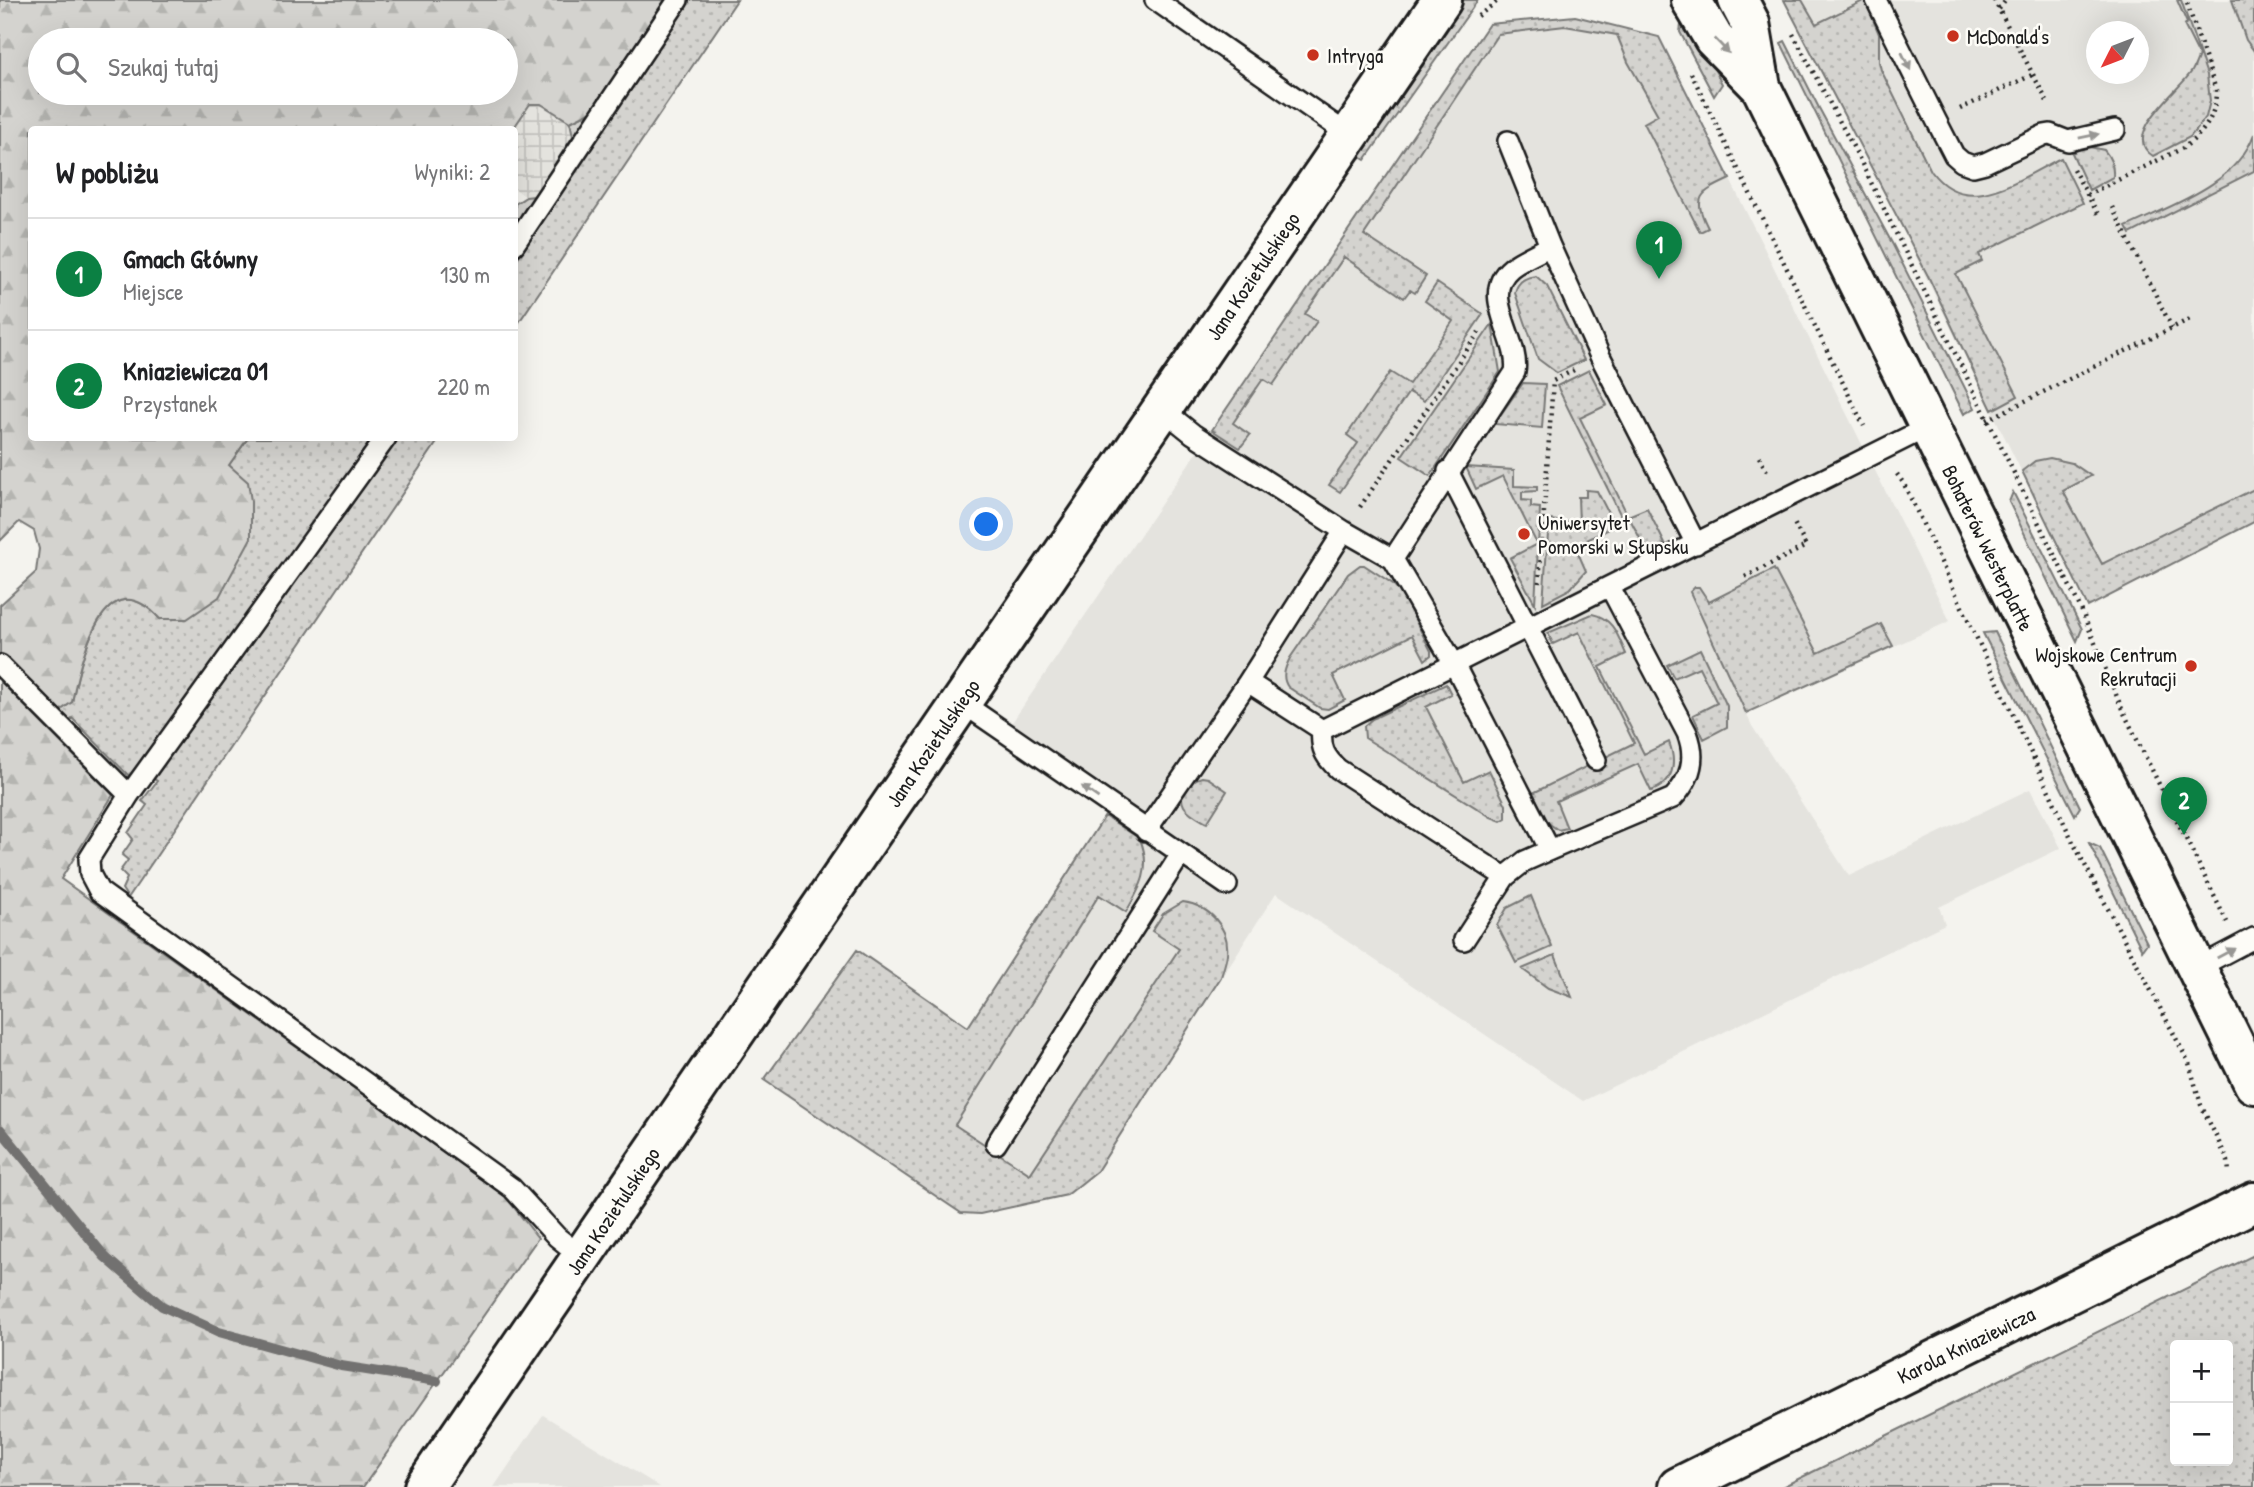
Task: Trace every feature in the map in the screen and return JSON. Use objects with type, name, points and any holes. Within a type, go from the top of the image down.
[{"type":"street","name":"Jana Kozietulskiego","points":[[424,1487],[1442,0]]},
{"type":"street","name":"Bohaterów Westerplatte","points":[[1691,0],[1714,39],[1761,87]]},
{"type":"street","name":"Bohaterów Westerplatte","points":[[1738,0],[1750,23],[1761,87],[2254,1084]]},
{"type":"street","name":"Karola Kniaziewicza","points":[[1678,1487],[2248,1205]]},
{"type":"lane","points":[[518,239],[678,0]]},
{"type":"lane","points":[[1155,0],[1349,135]]},
{"type":"lane","points":[[1876,0],[1954,155],[1962,162],[1973,166],[1985,163],[2044,135],[2050,134],[2068,141],[2115,130]]},
{"type":"lane","points":[[1508,141],[1550,246],[1600,356],[1696,544]]},
{"type":"lane","points":[[1393,559],[1515,372],[1516,355],[1499,302],[1501,284],[1509,269],[1550,246]]},
{"type":"lane","points":[[1162,409],[1193,434],[1344,531],[1393,559],[1454,664],[1550,849]]},
{"type":"lane","points":[[1322,730],[1928,428]]},
{"type":"lane","points":[[384,441],[129,795],[89,859],[90,874],[99,891],[512,1188],[557,1237],[582,1256]]},
{"type":"lane","points":[[1448,471],[1596,760]]},
{"type":"lane","points":[[1146,831],[1248,681],[1344,531]]},
{"type":"lane","points":[[1464,940],[1505,877],[1525,861],[1673,798],[1681,790],[1690,772],[1692,747],[1687,733],[1610,587]]},
{"type":"lane","points":[[0,665],[129,795]]},
{"type":"lane","points":[[1248,681],[1322,730]]},
{"type":"lane","points":[[961,702],[1227,885]]},
{"type":"lane","points":[[1322,730],[1322,750],[1338,769],[1505,877]]},
{"type":"lane","points":[[996,1143],[1181,854]]},
{"type":"lane","points":[[2197,968],[2247,942]]},
{"type":"path","points":[[1999,9],[2006,0]]},
{"type":"path","points":[[2087,195],[2183,148],[2201,134],[2213,116],[2216,90],[2186,0]]},
{"type":"path","points":[[1787,22],[1857,154],[2081,610],[2122,709],[2247,942]]},
{"type":"path","points":[[1688,66],[1861,422],[1904,484],[2074,844],[2189,1063],[2201,1105],[2228,1161],[2229,1181],[2248,1205]]},
{"type":"path","points":[[1936,120],[2032,75]]},
{"type":"path","points":[[2112,207],[2172,328]]},
{"type":"path","points":[[1344,531],[1499,302]]},
{"type":"path","points":[[1987,420],[2190,319]]},
{"type":"path","points":[[1529,627],[1537,611],[1553,382],[1600,356]]},
{"type":"path","points":[[1745,577],[1807,546],[1782,501]]},
{"type":"shaded area","points":[[1784,0],[2254,0],[2254,522],[2088,607],[1868,159]]},
{"type":"shaded area","name":"Uniwersytet Pomorski w Słupsku","points":[[1575,16],[1659,37],[1950,621],[1746,713],[1752,726],[1849,876],[2030,789],[2061,848],[1939,907],[1945,924],[1583,1101],[1276,893],[1097,1171],[1067,1195],[980,1214],[961,1213],[882,1159],[1105,816],[998,743],[1489,24]]},
{"type":"shaded area","points":[[530,104],[541,104],[570,122],[573,136],[533,196],[526,197],[518,191],[518,126],[516,126]]},
{"type":"shaded area","points":[[543,1415],[660,1487],[494,1487]]},
{"type":"green space","points":[[0,0],[667,0],[592,111],[570,122],[541,104],[530,104],[515,126],[28,126],[28,441],[246,441],[229,465],[248,482],[251,538],[219,597],[187,619],[160,619],[140,603],[124,600],[110,607],[98,622],[89,641],[72,702],[57,713],[0,655],[0,605],[36,572],[39,549],[34,531],[19,522],[0,541]]},
{"type":"green space","points":[[689,0],[737,0],[518,324],[518,257]]},
{"type":"green space","points":[[1463,0],[1478,0],[1365,160],[1357,155]]},
{"type":"green space","points":[[1784,0],[1802,0],[1816,24],[1865,0],[1879,34],[1881,70],[1931,171],[1945,185],[1961,192],[1977,194],[2011,184],[2061,158],[2083,203],[1979,254],[1982,261],[1956,274],[2018,396],[1992,410],[1928,276]]},
{"type":"green space","points":[[2177,0],[2181,0],[2207,75],[2210,101],[2206,117],[2190,137],[2153,156],[2144,147],[2143,137],[2147,125],[2192,71],[2199,55],[2184,25],[2187,23]]},
{"type":"green space","points":[[2232,0],[2254,0],[2254,51],[2246,40]]},
{"type":"green space","points":[[1687,15],[1722,84],[1714,96],[1680,32],[1682,18]]},
{"type":"green space","points":[[1575,16],[1659,37],[1730,179],[1712,188],[1702,197],[1700,209],[1708,228],[1700,232],[1644,123],[1658,115],[1628,62],[1617,35],[1565,26],[1498,34],[1364,235],[1426,276],[1415,293],[1410,290],[1404,298],[1344,257],[1305,314],[1317,321],[1273,385],[1263,379],[1233,423],[1250,435],[1240,448],[1212,430],[1489,24]]},
{"type":"green space","points":[[1785,41],[1893,245],[1975,408],[1964,414],[1781,43]]},
{"type":"green space","points":[[592,111],[518,225],[518,202],[534,196],[573,136],[570,122]]},
{"type":"green space","points":[[2254,134],[2254,171],[2130,234],[2126,227],[2182,201],[2217,180],[2233,167]]},
{"type":"green space","points":[[2085,146],[2104,150],[2113,169],[2113,177],[2089,190],[2072,153]]},
{"type":"green space","points":[[1536,276],[1547,286],[1584,360],[1557,373],[1538,359],[1515,293],[1522,281]]},
{"type":"green space","points":[[1437,283],[1483,314],[1424,401],[1409,392],[1340,492],[1329,485],[1358,443],[1347,435],[1390,372],[1409,384],[1453,321],[1425,301]]},
{"type":"green space","points":[[1492,324],[1500,372],[1430,476],[1401,457]]},
{"type":"green space","points":[[1589,370],[1607,405],[1580,418],[1628,516],[1647,508],[1665,544],[1654,548],[1644,546],[1630,519],[1624,522],[1557,386]]},
{"type":"green space","points":[[1523,383],[1545,384],[1542,428],[1494,424]]},
{"type":"green space","points":[[246,441],[375,441],[197,689],[129,776],[72,718],[65,723],[57,713],[72,702],[89,641],[98,622],[110,607],[124,600],[140,603],[160,619],[229,465]]},
{"type":"green space","points":[[396,441],[438,441],[128,898],[122,889],[127,878],[120,871],[128,860],[122,855],[133,839],[128,833],[147,805],[142,801],[157,781],[151,777]]},
{"type":"green space","points":[[2050,458],[2072,463],[2091,476],[2063,491],[2102,564],[2254,489],[2254,522],[2088,607],[2022,471],[2035,461]]},
{"type":"green space","points":[[1466,467],[1514,470],[1514,486],[1537,487],[1537,491],[1522,492],[1522,500],[1531,501],[1531,507],[1540,508],[1535,604],[1510,558],[1537,544],[1503,476],[1476,489]]},
{"type":"green space","points":[[1586,490],[1597,491],[1615,526],[1575,546],[1586,571],[1570,589],[1543,603],[1549,520],[1579,524],[1578,497],[1586,497]]},
{"type":"green space","points":[[2013,492],[2082,629],[2077,641],[2009,502]]},
{"type":"green space","points":[[1360,565],[1393,584],[1402,594],[1431,655],[1425,660],[1412,635],[1333,675],[1345,700],[1328,709],[1320,708],[1288,687],[1284,676],[1285,669],[1348,574]]},
{"type":"green space","points":[[1774,569],[1818,653],[1881,624],[1893,646],[1746,713],[1690,592],[1699,587],[1709,602]]},
{"type":"green space","points":[[1592,614],[1610,624],[1626,654],[1600,667],[1644,754],[1669,742],[1673,765],[1665,783],[1651,791],[1638,764],[1556,801],[1567,828],[1558,830],[1547,822],[1533,793],[1634,743],[1579,632],[1553,644],[1548,633]]},
{"type":"green space","points":[[1995,632],[2080,807],[2075,815],[1983,633]]},
{"type":"green space","points":[[1700,649],[1727,706],[1727,727],[1704,739],[1693,715],[1717,703],[1699,667],[1674,678],[1667,665]]},
{"type":"green space","points":[[0,681],[113,795],[61,879],[505,1196],[538,1238],[363,1487],[0,1487]]},
{"type":"green space","points":[[1446,684],[1451,694],[1426,707],[1464,782],[1489,770],[1506,805],[1506,818],[1501,821],[1365,738],[1364,726],[1372,719]]},
{"type":"green space","points":[[1202,777],[1227,791],[1207,823],[1189,811],[1182,801],[1186,788]]},
{"type":"green space","points":[[1105,816],[1140,839],[1145,868],[1136,894],[1126,912],[1099,895],[955,1125],[1030,1174],[1179,949],[1152,931],[1163,914],[1183,902],[1209,913],[1216,919],[1225,935],[1227,954],[1221,977],[1097,1171],[1067,1195],[980,1214],[961,1213],[764,1080],[857,950],[968,1027]]},
{"type":"green space","points":[[2089,843],[2100,848],[2147,943],[2142,950]]},
{"type":"green space","points":[[1531,896],[1552,947],[1516,963],[1497,925],[1507,908]]},
{"type":"green space","points":[[1555,955],[1572,997],[1548,988],[1522,969]]},
{"type":"green space","points":[[2254,1255],[2254,1487],[1782,1487]]},
{"type":"waterway","points":[[0,1129],[105,1257],[162,1306],[219,1332],[341,1366],[437,1381]]},
{"type":"place","name":"McDonald's","points":[[1953,36]]},
{"type":"place","name":"Intryga","points":[[1313,55]]},
{"type":"place","name":"Gmach Główny","points":[[1659,279]]},
{"type":"place","name":"Uniwersytet Pomorski w Słupsku","points":[[1524,534]]},
{"type":"place","name":"Wojskowe Centrum Rekrutacji","points":[[2191,666]]},
{"type":"place","name":"Kniaziewicza 01","points":[[2184,835]]}]
